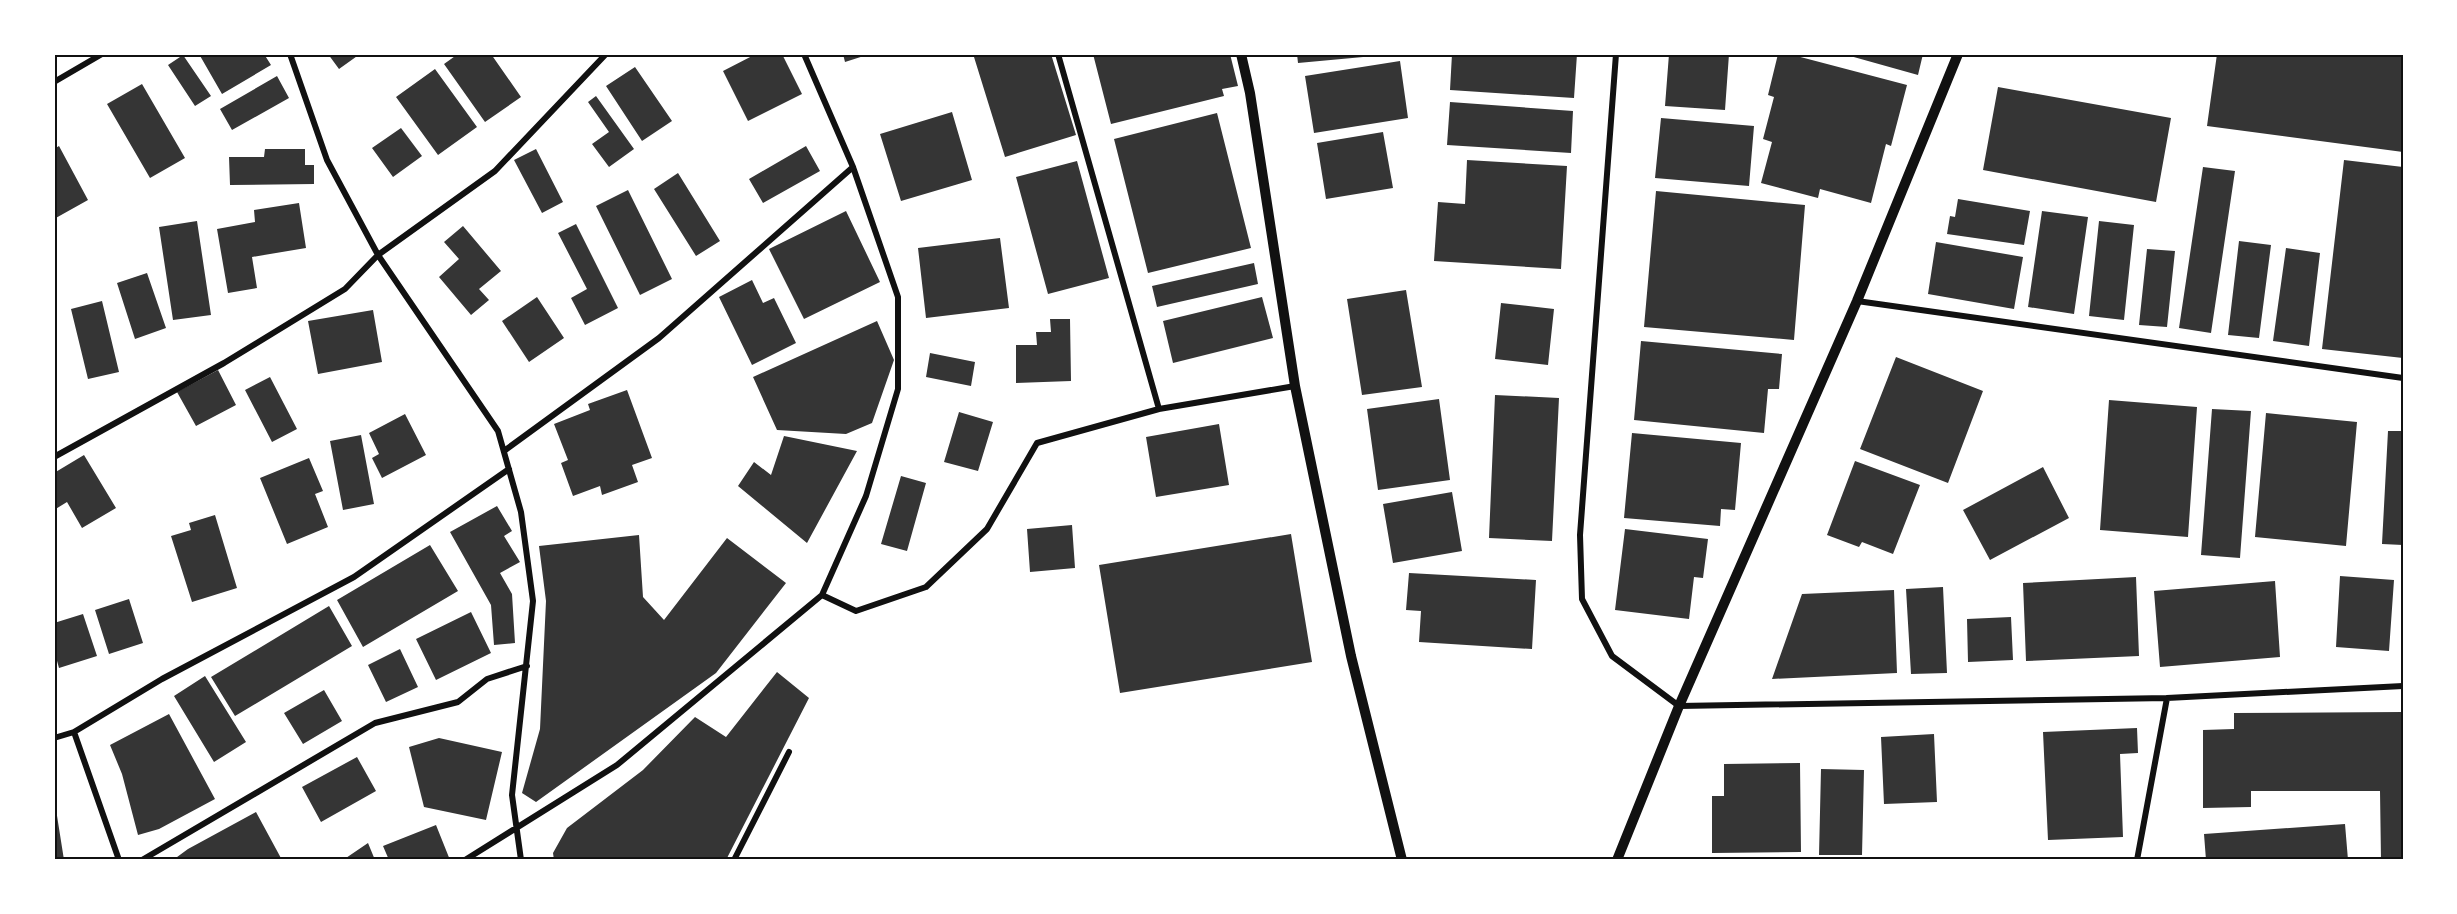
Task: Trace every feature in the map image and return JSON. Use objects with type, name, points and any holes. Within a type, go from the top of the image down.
[{"type":"street","points":[[54,82],[102,54]]},
{"type":"street","points":[[290,54],[327,160],[378,255],[498,431],[504,451],[521,512],[533,601],[512,795],[521,860]]},
{"type":"street","points":[[54,457],[224,363],[345,289],[378,255],[495,171],[606,54]]},
{"type":"street","points":[[465,860],[617,765],[822,595],[866,496],[898,388],[898,297],[853,167],[804,54]]},
{"type":"street","points":[[1058,54],[1159,409]]},
{"type":"street","points":[[1241,54],[1250,93],[1295,386],[1352,656],[1402,860]]},
{"type":"street","points":[[1617,54],[1580,535],[1582,599],[1612,656],[1680,706],[2167,698],[2403,686]]},
{"type":"street","points":[[1617,860],[1680,706],[1857,301],[1958,54]]},
{"type":"street","points":[[504,451],[659,338],[853,167]]},
{"type":"street","points":[[1857,301],[2403,378]]},
{"type":"street","points":[[822,595],[856,611],[926,587],[987,529],[1037,443],[1159,409],[1295,386]]},
{"type":"street","points":[[54,738],[74,732],[162,679],[354,577],[509,469]]},
{"type":"street","points":[[142,860],[375,723],[458,702],[487,679],[527,666]]},
{"type":"street","points":[[2137,860],[2167,698]]},
{"type":"street","points":[[74,732],[119,860]]},
{"type":"street","points":[[734,860],[789,752]]},
{"type":"building","points":[[199,54],[264,54],[271,65],[222,94]]},
{"type":"building","points":[[328,54],[360,54],[339,69]]},
{"type":"building","points":[[458,54],[491,54],[521,97],[485,122],[444,64]]},
{"type":"building","points":[[756,54],[782,54],[802,94],[748,121],[723,71]]},
{"type":"building","points":[[843,54],[870,54],[845,62]]},
{"type":"building","points":[[983,54],[1051,54],[1076,135],[1005,157],[974,57]]},
{"type":"building","points":[[1093,54],[1230,54],[1238,86],[1222,89],[1224,96],[1111,124]]},
{"type":"building","points":[[1297,54],[1374,54],[1374,56],[1298,63]]},
{"type":"building","points":[[1452,54],[1577,54],[1574,98],[1450,90]]},
{"type":"building","points":[[1669,54],[1729,54],[1725,110],[1665,106]]},
{"type":"building","points":[[1778,54],[1789,54],[1907,85],[1891,146],[1886,144],[1871,203],[1820,189],[1818,198],[1761,183],[1772,142],[1763,139],[1774,97],[1768,95]]},
{"type":"building","points":[[1843,54],[1923,54],[1918,75]]},
{"type":"building","points":[[2217,54],[2403,54],[2403,152],[2207,126]]},
{"type":"building","points":[[183,55],[211,96],[195,106],[168,65]]},
{"type":"building","points":[[1400,61],[1408,118],[1314,133],[1305,76]]},
{"type":"building","points":[[635,67],[672,121],[642,141],[606,86]]},
{"type":"building","points":[[435,69],[477,127],[438,155],[396,97]]},
{"type":"building","points":[[277,76],[289,98],[232,130],[220,109]]},
{"type":"building","points":[[142,84],[185,158],[150,178],[107,104]]},
{"type":"building","points":[[1998,87],[2171,118],[2156,202],[1983,170]]},
{"type":"building","points":[[596,96],[634,149],[609,167],[592,144],[609,132],[588,102]]},
{"type":"building","points":[[1450,102],[1573,111],[1571,153],[1447,145]]},
{"type":"building","points":[[952,112],[972,180],[901,201],[880,134]]},
{"type":"building","points":[[1217,113],[1251,248],[1148,273],[1114,139]]},
{"type":"building","points":[[1661,118],[1754,126],[1749,186],[1655,178]]},
{"type":"building","points":[[401,128],[422,156],[393,177],[372,148]]},
{"type":"building","points":[[1383,132],[1393,188],[1326,199],[1317,143]]},
{"type":"building","points":[[59,146],[88,200],[54,219],[54,149]]},
{"type":"building","points":[[806,146],[820,171],[763,203],[749,179]]},
{"type":"building","points":[[265,149],[305,149],[305,165],[314,165],[314,184],[230,185],[229,157],[264,157]]},
{"type":"building","points":[[536,149],[563,202],[542,213],[514,160]]},
{"type":"building","points":[[1467,160],[1567,166],[1561,269],[1434,261],[1438,202],[1465,204]]},
{"type":"building","points":[[2344,160],[2403,167],[2403,358],[2322,349]]},
{"type":"building","points":[[1077,161],[1109,278],[1048,294],[1016,177]]},
{"type":"building","points":[[2203,167],[2235,171],[2211,333],[2179,328]]},
{"type":"building","points":[[678,173],[720,241],[696,256],[654,189]]},
{"type":"building","points":[[628,190],[672,279],[640,295],[596,206]]},
{"type":"building","points":[[1656,191],[1805,205],[1794,340],[1644,327]]},
{"type":"building","points":[[1958,199],[2030,211],[2024,245],[1947,234],[1950,216],[1955,217]]},
{"type":"building","points":[[299,203],[306,248],[252,257],[257,288],[228,293],[217,229],[255,222],[254,210]]},
{"type":"building","points":[[846,211],[880,282],[804,319],[769,249]]},
{"type":"building","points":[[2042,211],[2088,217],[2074,314],[2028,307]]},
{"type":"building","points":[[197,221],[211,315],[173,320],[159,227]]},
{"type":"building","points":[[2099,221],[2134,225],[2124,320],[2089,316]]},
{"type":"building","points":[[576,224],[618,308],[585,325],[571,298],[587,289],[558,233]]},
{"type":"building","points":[[463,226],[501,271],[479,289],[489,300],[471,315],[439,277],[459,259],[444,242]]},
{"type":"building","points":[[1000,238],[1009,308],[926,318],[918,248]]},
{"type":"building","points":[[2239,241],[2271,245],[2259,338],[2228,335]]},
{"type":"building","points":[[1936,242],[2023,257],[2014,309],[1928,294]]},
{"type":"building","points":[[2286,248],[2320,253],[2309,346],[2273,341]]},
{"type":"building","points":[[2147,249],[2175,251],[2167,327],[2139,325]]},
{"type":"building","points":[[1254,263],[1258,284],[1157,307],[1152,286]]},
{"type":"building","points":[[147,273],[166,328],[135,339],[117,283]]},
{"type":"building","points":[[752,280],[763,303],[774,298],[796,343],[752,365],[719,297]]},
{"type":"building","points":[[1406,290],[1422,387],[1362,395],[1347,299]]},
{"type":"building","points":[[537,297],[564,338],[529,362],[502,321]]},
{"type":"building","points":[[1262,297],[1273,338],[1173,363],[1163,321]]},
{"type":"building","points":[[102,301],[119,372],[88,379],[71,309]]},
{"type":"building","points":[[1501,303],[1554,309],[1548,365],[1495,359]]},
{"type":"building","points":[[373,310],[382,362],[318,374],[308,321]]},
{"type":"building","points":[[1050,319],[1070,319],[1071,381],[1016,383],[1016,345],[1037,345],[1036,332],[1051,332]]},
{"type":"building","points":[[877,321],[894,360],[872,423],[846,434],[777,430],[753,377]]},
{"type":"building","points":[[1641,341],[1782,354],[1779,389],[1768,389],[1764,433],[1634,420]]},
{"type":"building","points":[[930,353],[975,362],[971,386],[926,377]]},
{"type":"building","points":[[1896,357],[1983,391],[1948,483],[1860,449]]},
{"type":"building","points":[[218,370],[236,405],[196,426],[177,392]]},
{"type":"building","points":[[270,377],[297,429],[272,442],[245,390]]},
{"type":"building","points":[[627,390],[652,458],[632,465],[638,482],[602,495],[600,486],[573,496],[561,463],[568,460],[554,424],[590,410],[588,404]]},
{"type":"building","points":[[1495,395],[1559,398],[1552,541],[1489,538]]},
{"type":"building","points":[[1439,399],[1450,480],[1378,490],[1367,409]]},
{"type":"building","points":[[2109,400],[2197,407],[2188,537],[2100,530]]},
{"type":"building","points":[[2212,409],[2251,411],[2240,558],[2201,555]]},
{"type":"building","points":[[959,412],[993,422],[978,471],[944,462]]},
{"type":"building","points":[[2266,413],[2357,422],[2346,546],[2255,537]]},
{"type":"building","points":[[405,414],[426,455],[382,478],[372,458],[379,454],[369,433]]},
{"type":"building","points":[[1219,424],[1229,485],[1156,497],[1146,437]]},
{"type":"building","points":[[2388,431],[2403,431],[2403,545],[2382,544]]},
{"type":"building","points":[[1632,433],[1741,443],[1735,510],[1721,509],[1720,526],[1624,518]]},
{"type":"building","points":[[361,435],[374,504],[343,510],[330,441]]},
{"type":"building","points":[[784,436],[857,451],[807,543],[738,486],[754,462],[771,475]]},
{"type":"building","points":[[84,455],[116,508],[82,528],[67,502],[54,510],[54,473]]},
{"type":"building","points":[[309,458],[323,491],[315,494],[328,527],[287,544],[260,478]]},
{"type":"building","points":[[1855,461],[1920,485],[1893,554],[1862,542],[1859,547],[1827,535]]},
{"type":"building","points":[[2043,467],[2069,518],[1990,560],[1963,510]]},
{"type":"building","points":[[901,476],[926,483],[907,551],[881,544]]},
{"type":"building","points":[[1452,492],[1462,551],[1393,563],[1383,504]]},
{"type":"building","points":[[497,506],[512,531],[504,536],[520,562],[500,573],[512,594],[515,643],[494,645],[491,605],[450,532]]},
{"type":"building","points":[[215,515],[237,588],[192,602],[171,536],[191,530],[189,523]]},
{"type":"building","points":[[1072,525],[1075,568],[1030,572],[1027,529]]},
{"type":"building","points":[[1625,529],[1708,539],[1703,578],[1694,577],[1689,619],[1615,610]]},
{"type":"building","points":[[1291,534],[1312,662],[1120,693],[1099,565]]},
{"type":"building","points":[[639,535],[643,597],[664,620],[727,538],[786,583],[716,673],[536,802],[522,793],[540,729],[546,601],[539,546]]},
{"type":"building","points":[[430,545],[458,591],[363,647],[337,600]]},
{"type":"building","points":[[1409,573],[1536,580],[1532,649],[1419,642],[1421,611],[1406,610]]},
{"type":"building","points":[[2340,576],[2394,580],[2389,651],[2336,647]]},
{"type":"building","points":[[2136,577],[2139,656],[2026,661],[2023,583]]},
{"type":"building","points":[[2275,581],[2280,657],[2160,667],[2154,591]]},
{"type":"building","points":[[1943,587],[1947,673],[1911,674],[1906,589]]},
{"type":"building","points":[[1894,590],[1897,673],[1772,679],[1802,594]]},
{"type":"building","points":[[129,599],[143,643],[109,654],[95,610]]},
{"type":"building","points":[[329,606],[352,646],[235,716],[211,677]]},
{"type":"building","points":[[471,612],[491,653],[436,680],[416,639]]},
{"type":"building","points":[[83,614],[97,656],[59,668],[54,650],[54,623]]},
{"type":"building","points":[[2011,617],[2013,660],[1968,662],[1967,619]]},
{"type":"building","points":[[400,649],[418,687],[386,702],[368,665]]},
{"type":"building","points":[[777,672],[809,698],[726,860],[554,860],[553,853],[567,828],[643,770],[695,717],[726,737]]},
{"type":"building","points":[[205,676],[246,742],[214,762],[174,696]]},
{"type":"building","points":[[324,690],[342,721],[303,744],[284,713]]},
{"type":"building","points":[[2403,712],[2403,860],[2381,860],[2380,791],[2251,791],[2251,807],[2203,808],[2203,730],[2234,729],[2234,713]]},
{"type":"building","points":[[169,714],[215,799],[159,829],[138,835],[122,774],[110,745]]},
{"type":"building","points":[[2137,728],[2138,753],[2120,754],[2123,837],[2048,840],[2043,732]]},
{"type":"building","points":[[1934,734],[1937,802],[1884,804],[1881,737]]},
{"type":"building","points":[[439,738],[502,752],[486,820],[424,807],[409,747]]},
{"type":"building","points":[[357,757],[376,791],[321,822],[302,787]]},
{"type":"building","points":[[1800,763],[1801,852],[1712,853],[1712,796],[1724,796],[1724,764]]},
{"type":"building","points":[[1821,769],[1864,770],[1862,855],[1819,855]]},
{"type":"building","points":[[55,803],[64,860],[54,860]]},
{"type":"building","points":[[256,812],[282,860],[173,860],[188,849]]},
{"type":"building","points":[[2345,824],[2348,860],[2206,860],[2204,834]]},
{"type":"building","points":[[436,825],[450,860],[389,860],[383,846]]},
{"type":"building","points":[[368,843],[375,860],[343,860]]}]
